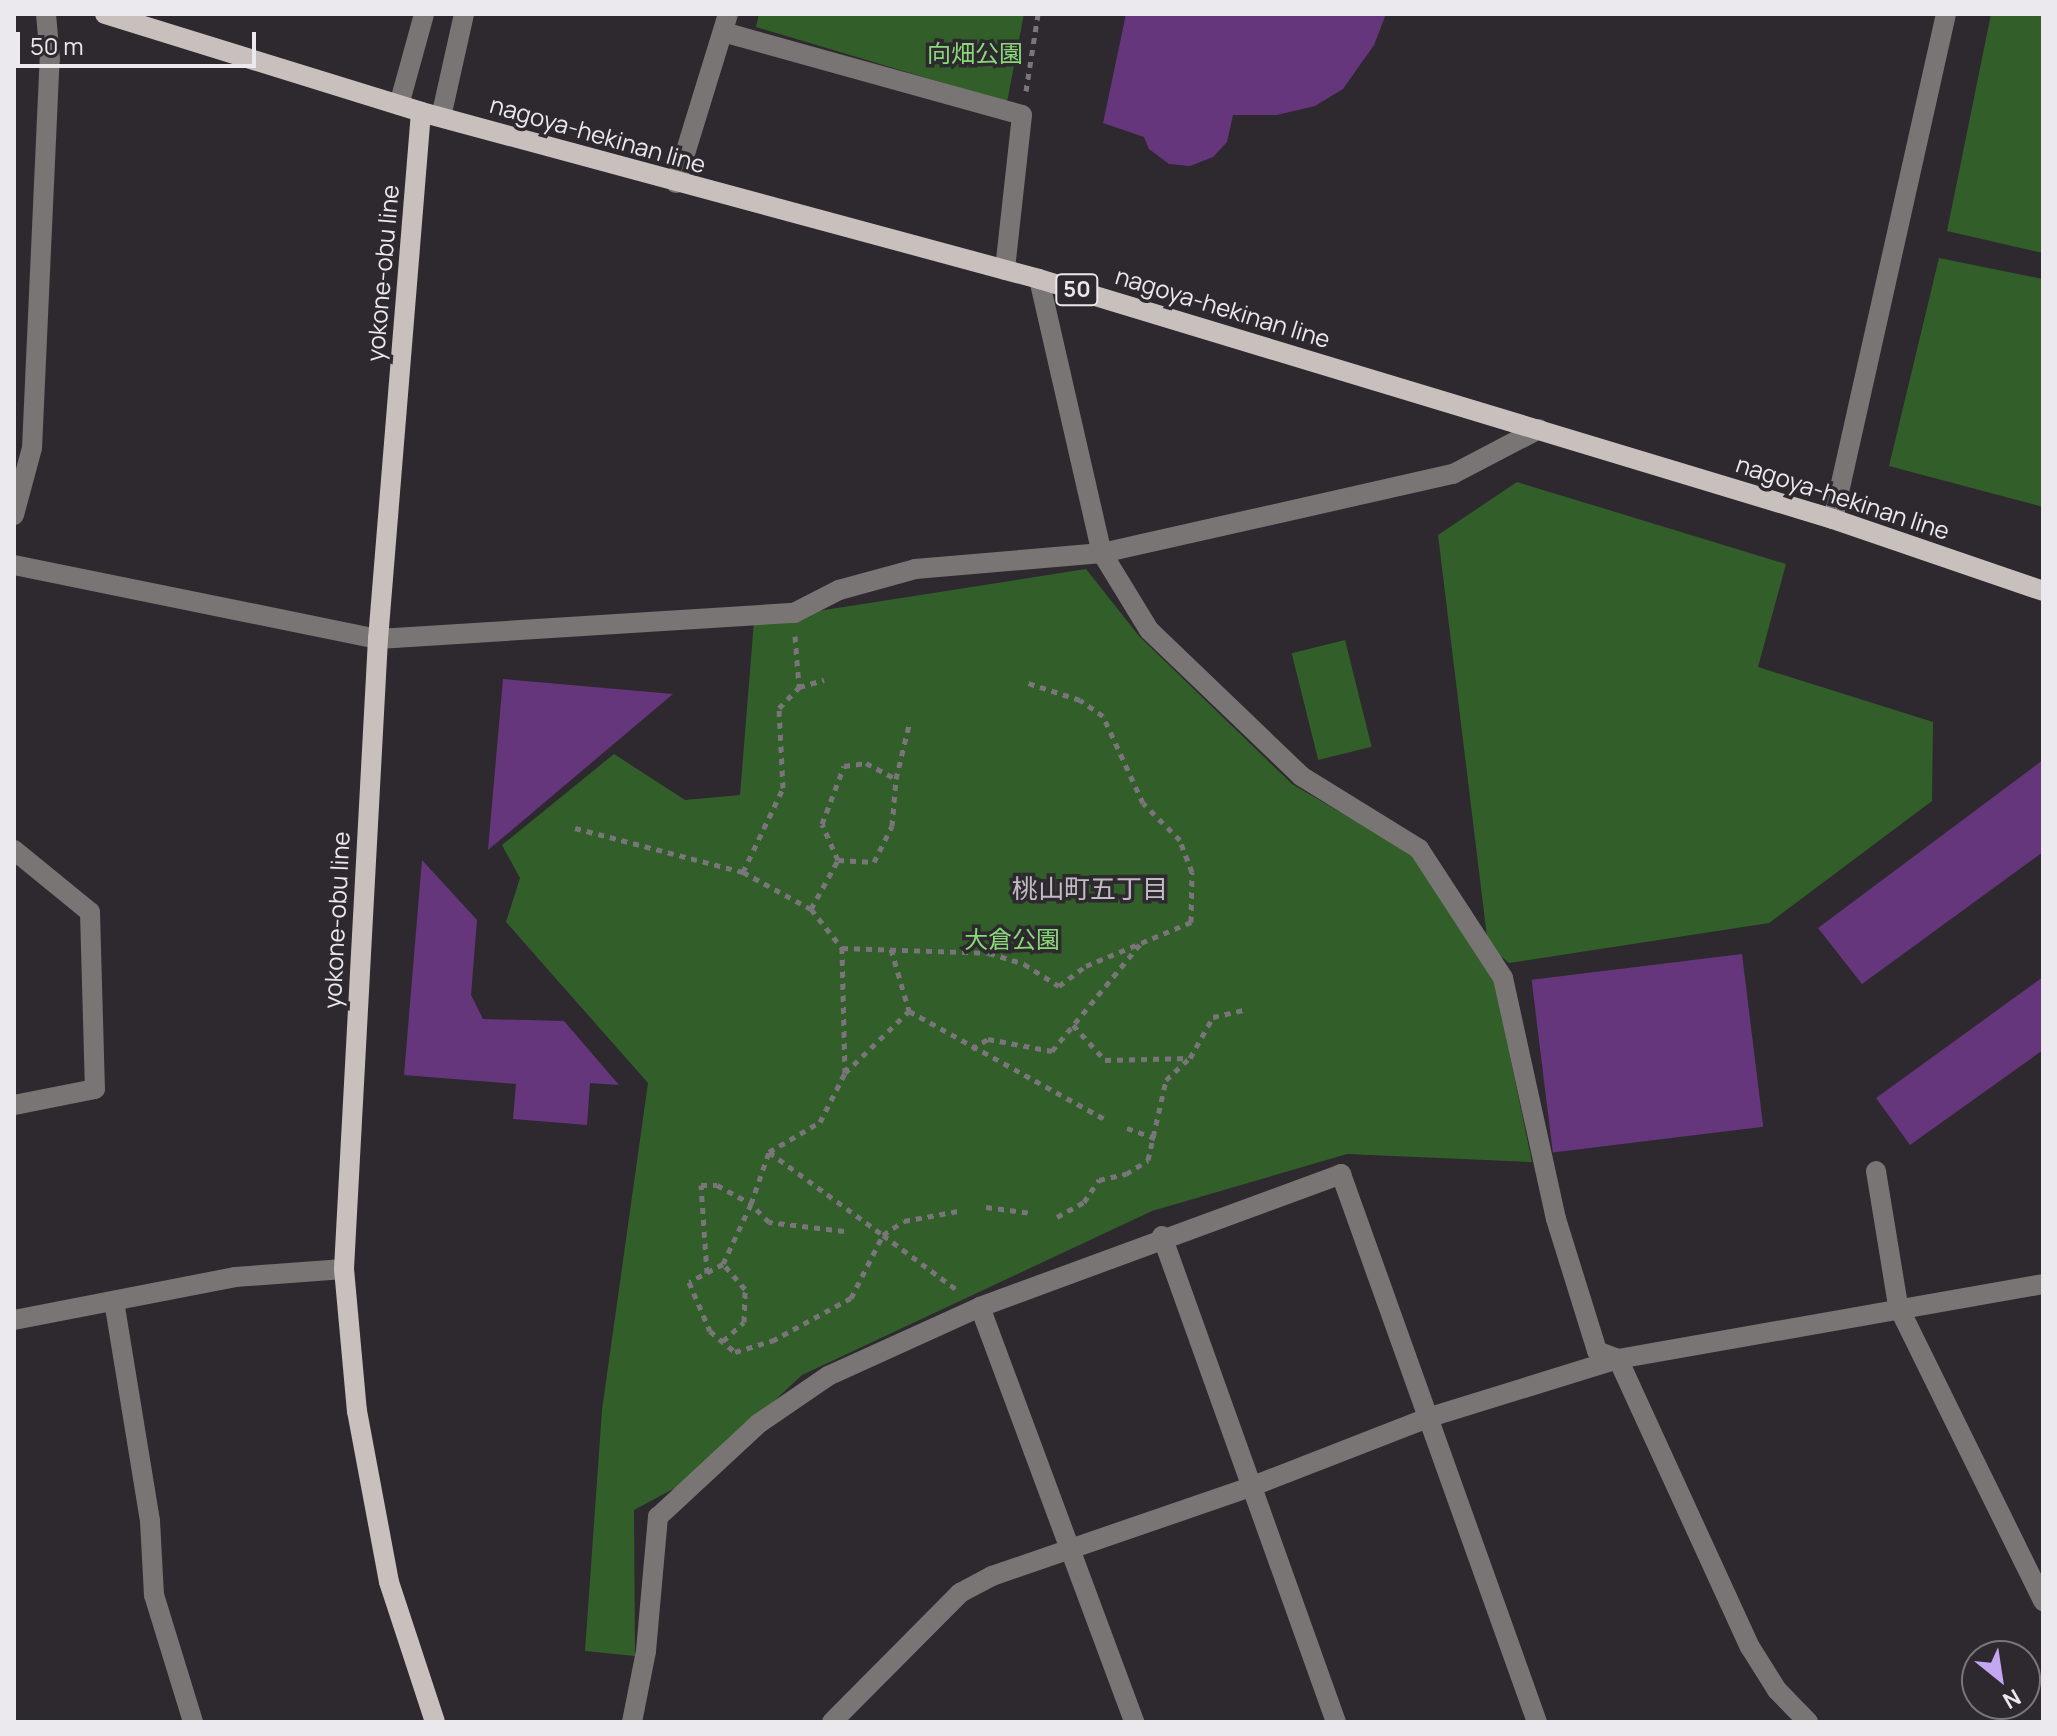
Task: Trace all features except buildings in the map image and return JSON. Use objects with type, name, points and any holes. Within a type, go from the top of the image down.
[{"type":"main road","name":"nagoya-hekinan line","points":[[105,14],[399,105],[676,183],[1039,279],[1833,519],[2043,591]]},
{"type":"main road","name":"yokone-obu line","points":[[431,114],[378,639],[344,1269],[357,1411],[389,1582],[435,1722]]},
{"type":"street","points":[[14,515],[32,448],[50,59],[46,14]]},
{"type":"street","points":[[399,105],[424,14]]},
{"type":"street","points":[[431,114],[464,14]]},
{"type":"street","points":[[1833,519],[1946,14]]},
{"type":"street","points":[[676,183],[725,23],[1022,115],[1005,270]]},
{"type":"street","points":[[1039,279],[1102,553],[1149,630],[1301,776],[1419,849],[1503,978],[1561,1234],[1597,1351],[1618,1359],[1750,1647],[1777,1690],[1808,1722]]},
{"type":"street","points":[[14,565],[378,639],[794,613],[839,590],[915,569],[1102,553],[1453,474],[1539,429]]},
{"type":"street","points":[[14,850],[90,912],[95,1089],[14,1105]]},
{"type":"street","points":[[1876,1171],[1898,1306],[2043,1601]]},
{"type":"street","points":[[632,1722],[646,1651],[658,1517],[758,1424],[828,1376],[970,1305],[1341,1174],[1537,1722]]},
{"type":"street","points":[[1162,1236],[1336,1722]]},
{"type":"street","points":[[14,1320],[235,1277],[344,1269]]},
{"type":"street","points":[[843,1718],[960,1593],[992,1576],[1253,1486],[1427,1418],[1618,1359],[1898,1306],[2043,1284]]},
{"type":"street","points":[[114,1301],[150,1521],[154,1595],[193,1722]]},
{"type":"street","points":[[970,1305],[1072,1550],[1134,1722]]},
{"type":"path","points":[[1022,115],[1038,14]]},
{"type":"path","points":[[794,613],[799,687]]},
{"type":"path","points":[[743,872],[783,788],[779,708],[799,687],[824,680]]},
{"type":"path","points":[[842,948],[989,953],[1024,964],[1059,986],[1086,966],[1191,922],[1192,872],[1180,840],[1143,803],[1103,716],[1080,700],[1028,683]]},
{"type":"path","points":[[838,860],[874,862],[892,826],[896,779],[909,725]]},
{"type":"path","points":[[838,860],[822,824],[844,766],[866,763],[896,779]]},
{"type":"path","points":[[575,828],[743,872],[811,909],[842,948],[845,1073]]},
{"type":"path","points":[[811,909],[838,860]]},
{"type":"path","points":[[972,1049],[988,1039],[1052,1051],[1143,941]]},
{"type":"path","points":[[891,949],[909,1011],[972,1049],[1108,1121]]},
{"type":"path","points":[[1057,1217],[1084,1202],[1099,1180],[1126,1174],[1148,1160],[1155,1138],[1156,1110],[1166,1080],[1190,1058],[1213,1017],[1247,1009]]},
{"type":"path","points":[[909,1011],[845,1073],[820,1122],[769,1152],[751,1204],[723,1264],[689,1282],[710,1331],[735,1352],[772,1341],[851,1298],[883,1235],[904,1221],[958,1211]]},
{"type":"path","points":[[1073,1025],[1105,1060],[1190,1058]]},
{"type":"path","points":[[1127,1128],[1155,1138]]},
{"type":"path","points":[[769,1152],[963,1294],[970,1305]]},
{"type":"path","points":[[707,1273],[701,1185],[717,1185],[751,1204],[769,1222],[844,1231]]},
{"type":"path","points":[[986,1207],[1032,1213]]},
{"type":"path","points":[[723,1264],[745,1289],[744,1322],[723,1341]]},
{"type":"green space","name":"向畑公園","points":[[759,14],[1024,14],[1007,102],[756,27]]},
{"type":"green space","points":[[1991,14],[2043,14],[2043,253],[1947,231]]},
{"type":"green space","points":[[1939,258],[2043,279],[2043,507],[1889,466]]},
{"type":"green space","points":[[1517,482],[1786,564],[1758,667],[1933,722],[1932,801],[1769,923],[1509,963],[1488,945],[1438,535]]},
{"type":"green space","name":"大倉公園","points":[[1086,569],[1139,636],[1292,784],[1412,854],[1494,980],[1532,1162],[1347,1154],[1152,1211],[802,1375],[688,1481],[634,1510],[635,1656],[585,1651],[602,1410],[648,1083],[506,922],[520,878],[502,845],[614,754],[685,800],[740,795],[754,621]]},
{"type":"green space","points":[[1345,640],[1372,747],[1318,760],[1292,653]]},
{"type":"district","name":"桃山町五丁目","points":[[1090,889]]}]
